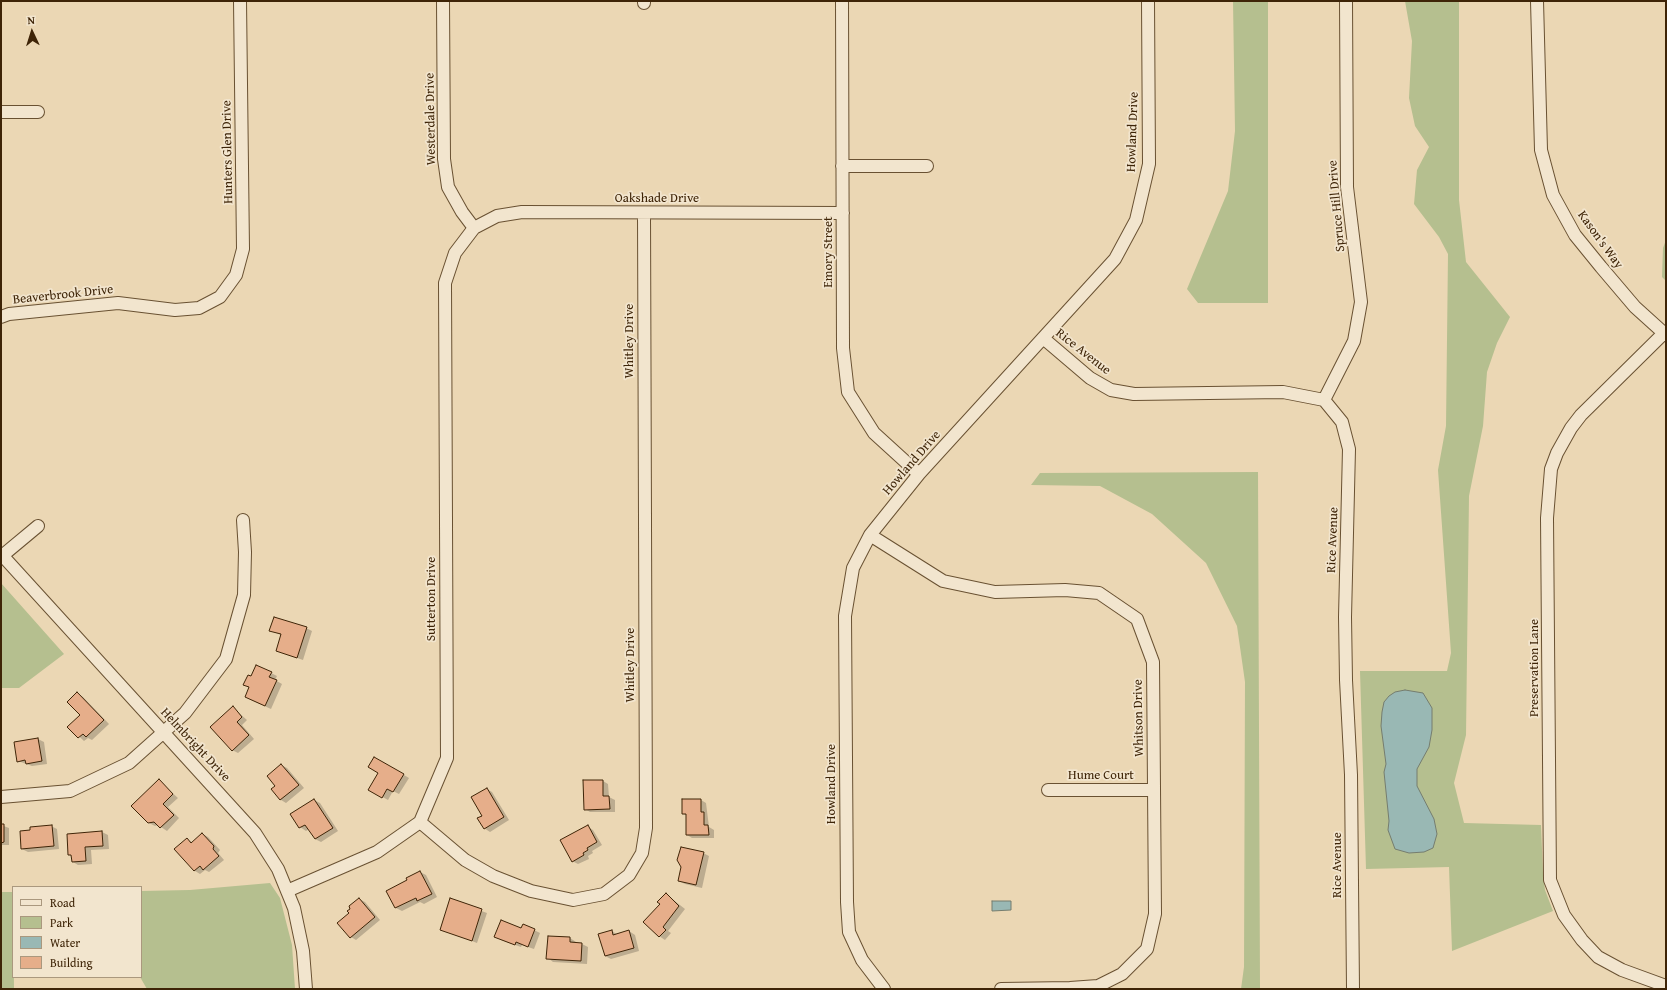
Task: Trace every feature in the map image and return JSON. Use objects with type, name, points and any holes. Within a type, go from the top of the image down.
[{"type":"street","name":"Hunters Glen Drive","points":[[220,297],[236,275],[243,249],[240,1]]},
{"type":"street","name":"Westerdale Drive","points":[[443,1],[444,159],[448,187],[462,212],[474,228]]},
{"type":"street","name":"Emory Street","points":[[842,1],[843,348],[848,392],[874,433],[919,474]]},
{"type":"street","name":"Howland Drive","points":[[884,989],[862,960],[849,932],[847,902],[845,616],[852,568],[870,535],[919,474],[1115,259],[1136,220],[1149,164],[1148,1]]},
{"type":"street","name":"Spruce Hill Drive","points":[[1324,400],[1354,340],[1361,302],[1347,187],[1346,1]]},
{"type":"street","name":"Kason's Way","points":[[1537,1],[1541,150],[1553,195],[1575,234],[1600,267],[1636,307],[1665,334]]},
{"type":"street","points":[[1,112],[38,112]]},
{"type":"street","points":[[842,166],[927,166]]},
{"type":"street","name":"Oakshade Drive","points":[[474,228],[497,216],[522,212],[843,213]]},
{"type":"street","name":"Whitley Drive","points":[[420,822],[465,860],[493,876],[531,891],[572,900],[604,894],[629,875],[642,853],[646,828],[644,213]]},
{"type":"street","name":"Sutterton Drive","points":[[420,822],[446,758],[445,283],[455,253],[474,228]]},
{"type":"street","name":"Beaverbrook Drive","points":[[1,317],[9,314],[118,303],[175,310],[199,308],[220,297]]},
{"type":"street","name":"Preservation Lane","points":[[1665,334],[1581,415],[1571,428],[1557,453],[1551,469],[1547,518],[1550,880],[1564,915],[1582,940],[1598,957],[1622,970],[1666,986]]},
{"type":"street","name":"Rice Avenue","points":[[1043,338],[1090,378],[1111,390],[1134,394],[1283,392],[1324,400],[1342,422],[1349,449],[1345,617],[1346,680],[1352,775],[1353,989]]},
{"type":"street","points":[[1,796],[70,791],[129,763],[185,713],[226,659],[244,596],[245,552],[243,520]]},
{"type":"street","points":[[2,555],[38,526]]},
{"type":"street","name":"Whitson Drive","points":[[870,535],[943,581],[995,592],[1065,590],[1099,593],[1137,619],[1153,662],[1154,914],[1147,949],[1122,974],[1098,986],[1001,989]]},
{"type":"street","name":"Helmbright Drive","points":[[2,555],[255,833],[278,869],[294,908],[303,951],[306,989]]},
{"type":"street","name":"Hume Court","points":[[1048,790],[1154,790]]},
{"type":"street","points":[[287,891],[376,852],[420,822]]},
{"type":"green space","points":[[1233,1],[1268,1],[1268,303],[1198,303],[1187,289],[1228,191],[1235,131]]},
{"type":"green space","points":[[1405,1],[1459,1],[1459,200],[1466,262],[1510,317],[1497,343],[1487,372],[1483,426],[1469,496],[1466,735],[1454,783],[1464,823],[1541,825],[1545,890],[1553,911],[1452,951],[1449,867],[1366,869],[1360,671],[1447,671],[1451,653],[1438,470],[1446,426],[1448,254],[1439,237],[1414,204],[1417,170],[1429,147],[1415,126],[1409,98],[1412,41]]},
{"type":"green space","points":[[1666,240],[1666,281],[1662,277],[1663,248]]},
{"type":"green space","points":[[1258,472],[1260,989],[1241,989],[1244,967],[1245,682],[1237,626],[1206,563],[1152,514],[1100,486],[1031,485],[1040,473]]},
{"type":"green space","points":[[1,583],[64,654],[19,688],[1,688]]},
{"type":"green space","points":[[270,883],[280,898],[292,945],[295,989],[147,989],[141,978],[142,978],[142,891],[190,890]]},
{"type":"green space","points":[[1,892],[12,892],[12,978],[14,978],[14,989],[1,989]]},
{"type":"water","points":[[1405,690],[1423,693],[1432,708],[1432,730],[1429,747],[1417,769],[1417,786],[1434,819],[1437,834],[1433,848],[1424,852],[1409,853],[1395,849],[1388,830],[1389,821],[1384,772],[1386,764],[1381,726],[1382,712],[1384,702],[1389,696],[1395,692]]},
{"type":"water","points":[[992,901],[1011,901],[1011,910],[992,911]]},
{"type":"building","points":[[274,617],[307,627],[297,658],[276,651],[281,634],[269,631]]},
{"type":"building","points":[[256,665],[272,672],[269,677],[277,680],[265,706],[245,697],[249,687],[243,685],[248,675],[251,676]]},
{"type":"building","points":[[77,692],[104,720],[86,737],[83,734],[78,738],[67,727],[80,715],[67,702]]},
{"type":"building","points":[[233,706],[242,717],[237,722],[249,735],[232,751],[210,727]]},
{"type":"building","points":[[38,738],[42,761],[26,764],[25,760],[17,762],[14,742]]},
{"type":"building","points":[[374,757],[404,774],[393,792],[387,789],[382,798],[368,790],[378,773],[368,767]]},
{"type":"building","points":[[281,764],[299,785],[280,800],[271,789],[275,786],[267,776]]},
{"type":"building","points":[[159,779],[173,794],[163,804],[174,815],[160,828],[154,822],[148,823],[131,806]]},
{"type":"building","points":[[583,780],[603,780],[603,796],[609,796],[610,809],[584,810]]},
{"type":"building","points":[[487,788],[504,817],[484,829],[477,818],[482,816],[471,797]]},
{"type":"building","points":[[314,799],[333,828],[315,839],[305,825],[299,828],[290,814]]},
{"type":"building","points":[[682,799],[701,799],[701,812],[704,812],[704,825],[708,825],[709,835],[686,835],[686,814],[682,814]]},
{"type":"building","points":[[1,824],[4,824],[4,842],[1,843]]},
{"type":"building","points":[[52,825],[54,846],[21,849],[20,831],[30,830],[30,827]]},
{"type":"building","points":[[588,825],[597,842],[587,848],[588,850],[583,853],[584,855],[572,862],[560,840]]},
{"type":"building","points":[[102,831],[103,846],[85,847],[86,861],[72,862],[71,855],[68,855],[67,834]]},
{"type":"building","points":[[202,833],[214,846],[213,849],[219,856],[203,870],[200,866],[194,871],[174,849],[187,838],[191,843]]},
{"type":"building","points":[[681,847],[704,852],[696,885],[678,881],[681,867],[677,860]]},
{"type":"building","points":[[420,871],[432,894],[417,901],[416,898],[395,908],[386,891]]},
{"type":"building","points":[[666,893],[679,906],[663,927],[666,930],[659,937],[643,922],[660,904],[657,902]]},
{"type":"building","points":[[359,898],[375,917],[350,938],[337,923],[349,913],[347,911],[350,909],[349,906]]},
{"type":"building","points":[[450,898],[482,909],[472,941],[440,930]]},
{"type":"building","points":[[501,920],[521,928],[523,924],[535,929],[528,947],[516,942],[515,945],[494,937]]},
{"type":"building","points":[[612,930],[613,935],[629,930],[634,948],[605,956],[598,934]]},
{"type":"building","points":[[548,936],[570,937],[570,942],[582,943],[581,961],[546,959]]}]
